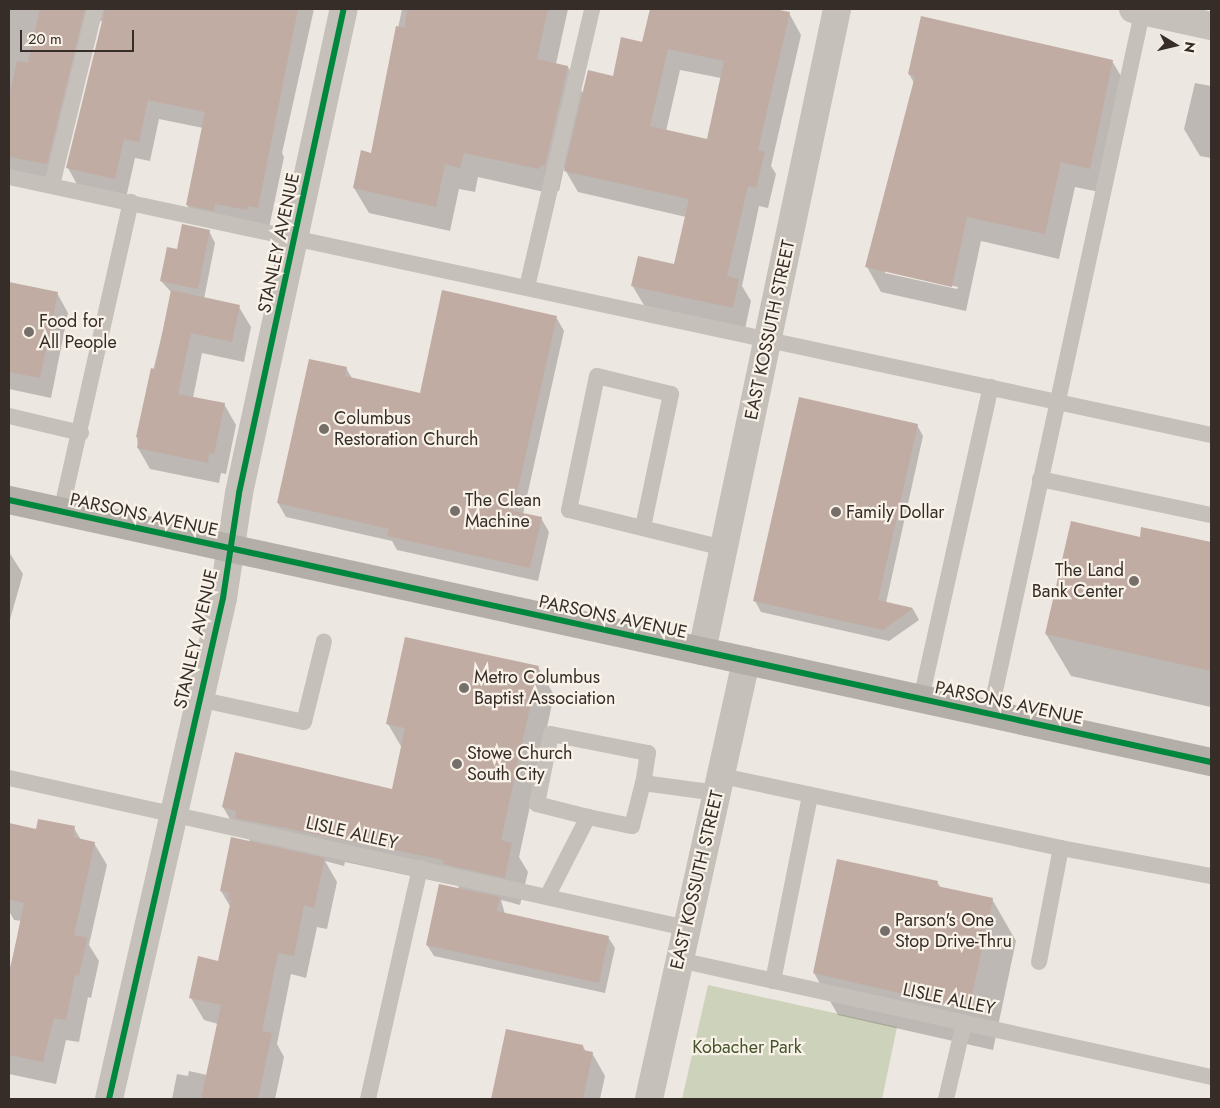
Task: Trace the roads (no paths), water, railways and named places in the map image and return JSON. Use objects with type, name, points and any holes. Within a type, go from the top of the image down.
[{"type":"main road","name":"PARSONS AVENUE","points":[[9,500],[1211,762]]},
{"type":"street","name":"STANLEY AVENUE","points":[[109,1099],[172,813],[223,598],[239,493],[344,9]]},
{"type":"street","name":"EAST KOSSUTH STREET","points":[[702,652],[837,9]]},
{"type":"street","points":[[1140,9],[1211,26]]},
{"type":"street","name":"EAST KOSSUTH STREET","points":[[649,1099],[746,661]]},
{"type":"lane","points":[[52,186],[95,9]]},
{"type":"lane","points":[[527,287],[592,9]]},
{"type":"lane","points":[[990,714],[1140,9]]},
{"type":"lane","points":[[9,177],[1211,435]]},
{"type":"lane","points":[[61,512],[131,202]]},
{"type":"lane","points":[[643,527],[671,394],[597,376],[569,510],[724,548]]},
{"type":"lane","points":[[921,699],[991,387]]},
{"type":"lane","points":[[9,416],[80,433]]},
{"type":"lane","points":[[1040,479],[1211,515]]},
{"type":"lane","points":[[198,699],[304,722],[324,641]]},
{"type":"lane","points":[[551,734],[648,753],[643,783],[632,826],[588,817],[537,804],[551,734]]},
{"type":"lane","name":"LISLE ALLEY","points":[[9,778],[686,928]]},
{"type":"lane","points":[[643,783],[719,785],[810,795],[1061,848],[1211,876]]},
{"type":"lane","points":[[773,981],[810,795]]},
{"type":"lane","points":[[548,896],[588,817]]},
{"type":"lane","points":[[1039,962],[1061,848]]},
{"type":"lane","points":[[368,1099],[420,868]]},
{"type":"lane","name":"LISLE ALLEY","points":[[679,960],[1211,1077]]},
{"type":"lane","points":[[946,1099],[964,1023]]},
{"type":"place","name":"Food for All People","points":[[29,332]]},
{"type":"place","name":"Columbus Restoration Church","points":[[324,429]]},
{"type":"place","name":"The Clean Machine","points":[[455,511]]},
{"type":"place","name":"Family Dollar","points":[[836,512]]},
{"type":"place","name":"The Land Bank Center","points":[[1134,581]]},
{"type":"place","name":"Metro Columbus Baptist Association","points":[[464,688]]},
{"type":"place","name":"Stowe Church South City","points":[[457,764]]},
{"type":"place","name":"Parson's One Stop Drive-Thru","points":[[885,931]]},
{"type":"park label","name":"Kobacher Park","points":[[747,1047]]}]
